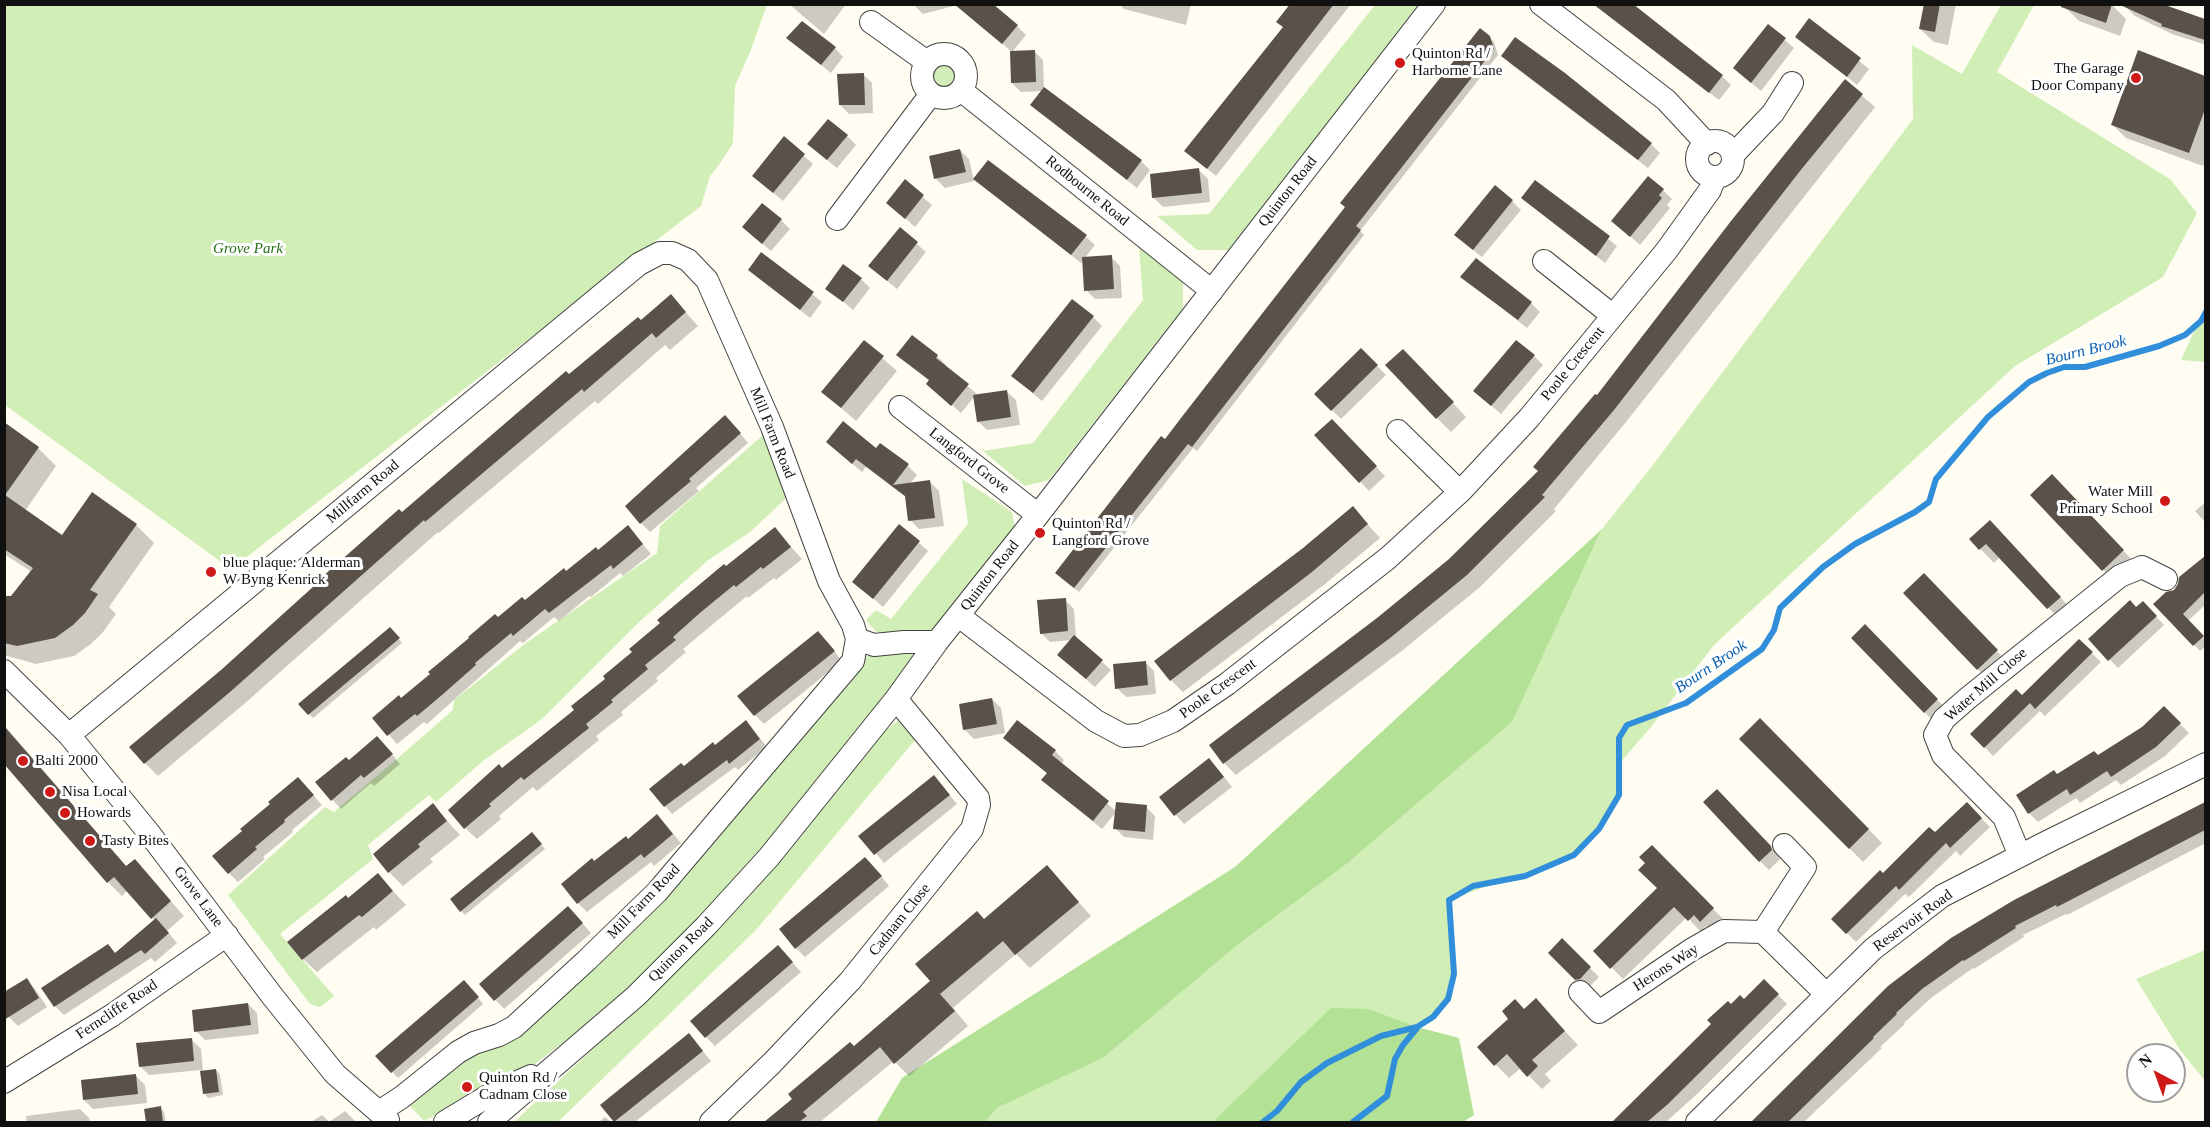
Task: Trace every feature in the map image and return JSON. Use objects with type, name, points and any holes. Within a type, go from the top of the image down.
[{"type":"street","name":"Quinton Road","points":[[489,1122],[636,996],[706,926],[769,857],[896,699],[936,642],[1038,515],[1434,4]]},
{"type":"street","points":[[1541,4],[1666,100],[1707,144]]},
{"type":"street","points":[[871,22],[927,62]]},
{"type":"street","points":[[938,55],[951,55],[956,58],[966,73],[962,91],[950,98],[937,98],[931,94],[926,89],[922,75],[927,62],[938,55]]},
{"type":"street","points":[[1733,155],[1773,113],[1792,83]]},
{"type":"street","name":"Rodbourne Road","points":[[962,91],[1212,291]]},
{"type":"street","points":[[837,219],[931,94]]},
{"type":"street","points":[[1719,142],[1725,144],[1734,160],[1730,171],[1714,177],[1704,173],[1698,164],[1699,152],[1707,144],[1719,142]]},
{"type":"street","name":"Poole Crescent","points":[[959,616],[1096,722],[1124,736],[1140,735],[1173,721],[1227,684],[1388,558],[1460,492],[1529,418],[1667,250],[1710,190],[1714,177]]},
{"type":"street","name":"Mill Farm Road","points":[[385,1117],[402,1097],[458,1052],[474,1042],[499,1035],[514,1027],[657,892],[853,661],[857,639],[853,625],[829,581],[772,427],[707,280],[688,260],[672,253],[660,253]]},
{"type":"street","name":"Millfarm Road","points":[[69,735],[639,264],[660,253]]},
{"type":"street","name":"Poole Crescent","points":[[1544,261],[1612,315]]},
{"type":"street","name":"Langford Grove","points":[[900,407],[1038,515]]},
{"type":"street","points":[[1398,431],[1460,492]]},
{"type":"street","name":"Water Mill Close","points":[[2020,856],[2004,817],[1943,754],[1935,735],[1944,719],[1968,698],[2120,576],[2142,567],[2166,579]]},
{"type":"street","points":[[857,639],[874,645],[936,642]]},
{"type":"street","name":"Grove Lane","points":[[4,671],[69,735],[150,833],[273,997],[335,1074],[385,1117]]},
{"type":"street","name":"Cadnam Close","points":[[711,1122],[772,1063],[850,981],[972,829],[979,806],[978,798],[896,699]]},
{"type":"street","name":"Reservoir Road","points":[[1697,1122],[1874,949],[1942,896],[2205,764]]},
{"type":"street","points":[[1784,845],[1805,867],[1763,932],[1826,994]]},
{"type":"street","name":"Herons Way","points":[[1580,992],[1599,1012],[1691,950],[1724,932],[1763,932]]},
{"type":"street","name":"Ferncliffe Road","points":[[4,1082],[111,1016],[227,935]]},
{"type":"street","name":"Quinton Road","points":[[452,1121],[493,1093],[560,1063]]},
{"type":"green space","name":"Grove Park","points":[[5,5],[767,5],[735,86],[733,143],[710,176],[701,206],[231,569],[5,405]]},
{"type":"green space","points":[[1375,5],[1421,5],[1228,250],[1197,250],[1157,216],[1209,214]]},
{"type":"green space","points":[[2001,5],[2034,5],[1997,72],[2170,179],[2197,213],[2163,277],[2015,366],[1714,645],[1651,727],[1619,764],[1619,795],[1599,829],[1574,855],[1449,900],[1454,974],[1448,999],[1433,1017],[1417,1027],[1369,1009],[1216,1119],[1215,1122],[985,1122],[997,1108],[1103,1058],[1240,943],[1348,863],[1512,722],[1602,529],[1913,119],[1912,45],[1962,74]]},
{"type":"green space","points":[[943,61],[953,65],[957,75],[953,85],[943,89],[933,85],[929,75],[933,65]]},
{"type":"green space","points":[[1139,247],[1183,282],[1183,309],[1049,480],[1025,486],[983,451],[1033,443],[1143,300]]},
{"type":"green space","points":[[2205,307],[2205,362],[2181,360]]},
{"type":"green space","points":[[772,427],[795,490],[750,532],[707,561],[638,623],[542,719],[483,761],[436,802],[429,795],[368,845],[373,859],[280,934],[334,996],[320,1007],[310,1004],[228,895],[325,807],[334,812],[398,758],[453,710],[454,700],[526,643],[657,553],[660,526]]},
{"type":"green space","points":[[962,479],[1012,512],[1015,529],[932,633],[876,632],[866,620],[876,610],[891,619],[968,524]]},
{"type":"green space","points":[[1602,529],[1512,722],[1348,863],[1240,943],[1103,1058],[997,1108],[985,1122],[876,1122],[902,1078],[1235,867]]},
{"type":"green space","points":[[910,652],[916,657],[826,774],[694,925],[599,1015],[531,1067],[424,1121],[410,1106],[700,852],[866,657],[878,653]]},
{"type":"green space","points":[[900,719],[916,739],[755,931],[558,1122],[514,1122],[620,1024],[725,919],[885,731]]},
{"type":"green space","points":[[2205,950],[2205,1081],[2186,1057],[2186,1043],[2176,1043],[2136,979]]},
{"type":"green space","points":[[1331,1008],[1369,1009],[1417,1027],[1459,1038],[1474,1115],[1463,1122],[1215,1122]]},
{"type":"building","points":[[954,4],[993,4],[1018,25],[1002,44]]},
{"type":"building","points":[[1290,4],[1334,4],[1207,169],[1184,151],[1283,27],[1276,22]]},
{"type":"building","points":[[1593,4],[1633,4],[1723,75],[1709,93]]},
{"type":"building","points":[[1924,4],[1940,4],[1935,32],[1919,29]]},
{"type":"building","points":[[2061,4],[2112,4],[2106,23],[2061,7]]},
{"type":"building","points":[[2118,4],[2162,4],[2205,19],[2205,40],[2161,26],[2162,24]]},
{"type":"building","points":[[1809,18],[1861,58],[1847,77],[1795,37]]},
{"type":"building","points":[[802,21],[836,47],[821,65],[786,38]]},
{"type":"building","points":[[1768,24],[1786,38],[1751,83],[1733,68]]},
{"type":"building","points":[[1480,28],[1490,36],[1494,49],[1356,226],[1361,230],[1192,447],[1188,444],[1074,588],[1055,573],[1161,436],[1165,439],[1345,207],[1340,203]]},
{"type":"building","points":[[1515,37],[1565,73],[1652,143],[1638,160],[1501,56]]},
{"type":"building","points":[[1035,50],[1036,82],[1011,83],[1010,51]]},
{"type":"building","points":[[2138,50],[2205,76],[2205,109],[2189,153],[2111,125]]},
{"type":"building","points":[[864,73],[865,105],[839,105],[837,74]]},
{"type":"building","points":[[1845,79],[1863,94],[1800,171],[1614,410],[1542,495],[1545,497],[1467,575],[1390,638],[1223,764],[1209,745],[1377,618],[1449,559],[1538,471],[1533,467],[1595,394],[1597,395],[1731,221]]},
{"type":"building","points":[[1044,87],[1142,160],[1127,180],[1030,105]]},
{"type":"building","points":[[828,119],[848,135],[827,160],[807,144]]},
{"type":"building","points":[[784,136],[805,154],[773,193],[752,176]]},
{"type":"building","points":[[960,149],[966,172],[934,179],[929,156]]},
{"type":"building","points":[[988,160],[1087,235],[1071,255],[973,179]]},
{"type":"building","points":[[1199,168],[1202,193],[1152,198],[1150,174]]},
{"type":"building","points":[[1648,176],[1664,189],[1659,195],[1662,198],[1630,237],[1611,221]]},
{"type":"building","points":[[905,179],[924,195],[905,219],[886,203]]},
{"type":"building","points":[[1535,180],[1610,236],[1596,256],[1521,198]]},
{"type":"building","points":[[1495,185],[1513,200],[1473,250],[1454,235]]},
{"type":"building","points":[[762,203],[782,219],[762,244],[742,227]]},
{"type":"building","points":[[900,227],[918,242],[887,281],[868,266]]},
{"type":"building","points":[[761,252],[814,292],[800,310],[748,270]]},
{"type":"building","points":[[1112,255],[1114,289],[1084,291],[1082,257]]},
{"type":"building","points":[[1476,258],[1532,302],[1518,320],[1460,277]]},
{"type":"building","points":[[843,264],[862,278],[843,302],[825,289]]},
{"type":"building","points":[[671,294],[686,312],[656,338],[652,333],[584,392],[582,389],[425,522],[424,520],[230,692],[144,764],[129,747],[221,670],[399,509],[402,512],[566,371],[569,374],[638,317],[641,320]]},
{"type":"building","points":[[1072,299],[1094,316],[1033,393],[1011,376]]},
{"type":"building","points":[[912,335],[969,384],[951,406],[926,384],[929,380],[896,355]]},
{"type":"building","points":[[864,340],[884,356],[841,408],[821,392]]},
{"type":"building","points":[[1516,340],[1535,355],[1491,406],[1473,391]]},
{"type":"building","points":[[1361,348],[1378,365],[1331,411],[1314,394]]},
{"type":"building","points":[[1403,349],[1454,402],[1436,419],[1385,365]]},
{"type":"building","points":[[1007,390],[1011,417],[977,422],[973,395]]},
{"type":"building","points":[[725,415],[741,433],[689,479],[691,481],[640,524],[625,506]]},
{"type":"building","points":[[1332,419],[1377,466],[1359,483],[1314,435]]},
{"type":"building","points":[[843,421],[876,448],[880,443],[909,464],[893,485],[930,480],[935,518],[908,521],[905,496],[856,459],[852,464],[826,442]]},
{"type":"building","points":[[4,422],[39,447],[5,495],[62,535],[92,492],[137,524],[90,590],[98,594],[85,613],[55,638],[17,646],[4,643],[4,596],[11,596],[33,568],[4,549]]},
{"type":"building","points":[[2052,474],[2124,550],[2102,571],[2030,495]]},
{"type":"building","points":[[1353,506],[1368,524],[1312,572],[1170,681],[1154,661],[1303,548]]},
{"type":"building","points":[[1990,520],[2061,597],[2047,609],[1986,544],[1979,550],[1969,539]]},
{"type":"building","points":[[899,524],[920,541],[873,599],[852,582]]},
{"type":"building","points":[[628,525],[643,544],[613,569],[611,565],[549,613],[545,609],[513,636],[511,633],[417,716],[415,714],[387,736],[372,718],[399,695],[401,698],[430,674],[428,672],[495,614],[498,617],[522,597],[525,600],[564,568],[566,571],[596,547],[598,550]]},
{"type":"building","points":[[775,527],[791,547],[736,587],[734,585],[701,612],[673,637],[676,640],[645,665],[648,669],[586,724],[589,728],[524,780],[521,777],[464,829],[448,810],[499,764],[502,768],[574,710],[571,706],[605,679],[603,676],[632,652],[629,649],[660,623],[657,620],[724,564],[726,566]]},
{"type":"building","points":[[2205,556],[2205,592],[2183,614],[2204,636],[2193,646],[2153,604],[2166,592],[2174,590],[2179,577]]},
{"type":"building","points":[[1924,573],[1998,650],[1977,670],[1903,593]]},
{"type":"building","points":[[1066,598],[1068,631],[1040,634],[1037,600]]},
{"type":"building","points":[[2130,600],[2136,607],[2143,601],[2157,616],[2108,661],[2088,639]]},
{"type":"building","points":[[1865,624],[1938,699],[1924,713],[1851,638]]},
{"type":"building","points":[[390,627],[400,638],[308,715],[298,704]]},
{"type":"building","points":[[818,631],[835,651],[754,716],[737,696]]},
{"type":"building","points":[[1074,635],[1103,660],[1086,679],[1057,655]]},
{"type":"building","points":[[2079,639],[2093,652],[2035,709],[2030,703],[1984,748],[1970,734],[2016,689],[2022,695]]},
{"type":"building","points":[[1146,661],[1148,685],[1115,689],[1113,664]]},
{"type":"building","points":[[992,698],[997,724],[963,730],[959,704]]},
{"type":"building","points":[[2164,706],[2181,723],[2156,747],[2111,777],[2107,771],[2070,795],[2067,789],[2028,814],[2016,795],[2054,770],[2057,774],[2094,751],[2098,755],[2142,727]]},
{"type":"building","points":[[1760,718],[1869,829],[1849,849],[1739,739]]},
{"type":"building","points":[[746,720],[760,739],[729,764],[727,760],[664,807],[649,789],[681,763],[684,766],[713,742],[715,745]]},
{"type":"building","points":[[1017,720],[1056,750],[1052,755],[1109,801],[1093,821],[1041,780],[1047,773],[1003,738]]},
{"type":"building","points":[[4,726],[126,866],[135,859],[171,901],[151,919],[114,877],[107,883],[4,764]]},
{"type":"building","points":[[377,736],[393,754],[364,778],[361,775],[331,801],[315,782],[346,757],[349,760]]},
{"type":"building","points":[[1209,758],[1224,777],[1174,816],[1159,797]]},
{"type":"building","points":[[934,775],[950,795],[874,855],[858,836]]},
{"type":"building","points":[[298,777],[314,795],[284,820],[285,822],[255,847],[257,849],[228,874],[212,856],[270,804],[268,802]]},
{"type":"building","points":[[1717,789],[1771,846],[1772,850],[1759,862],[1703,802]]},
{"type":"building","points":[[1116,802],[1147,805],[1145,832],[1113,829]]},
{"type":"building","points":[[1967,802],[1982,818],[1950,848],[1946,843],[1899,890],[1896,886],[1846,934],[1831,919],[1880,870],[1883,873],[1929,827],[1935,832]]},
{"type":"building","points":[[2205,802],[2205,830],[2057,907],[2056,905],[2015,926],[2016,928],[1963,960],[1922,989],[1788,1122],[1751,1122],[1888,986],[1951,938],[2014,900]]},
{"type":"building","points":[[433,803],[447,821],[418,844],[420,847],[388,873],[373,854]]},
{"type":"building","points":[[657,814],[673,834],[644,858],[641,854],[577,904],[561,884],[592,858],[594,861],[626,836],[628,839]]},
{"type":"building","points":[[532,832],[542,844],[460,912],[450,899]]},
{"type":"building","points":[[1652,845],[1714,908],[1700,922],[1694,915],[1688,921],[1674,907],[1610,969],[1593,951],[1657,888],[1638,870],[1645,863],[1639,857]]},
{"type":"building","points":[[865,857],[882,876],[795,949],[779,929]]},
{"type":"building","points":[[1047,865],[1079,902],[1015,955],[1003,941],[940,994],[955,1011],[894,1064],[880,1047],[803,1112],[807,1116],[799,1122],[764,1122],[792,1099],[788,1094],[850,1042],[854,1046],[930,981],[915,964],[977,911],[984,919]]},
{"type":"building","points":[[378,873],[393,891],[362,917],[359,915],[302,960],[287,942],[346,895],[348,898]]},
{"type":"building","points":[[568,906],[583,923],[494,1001],[479,984]]},
{"type":"building","points":[[156,918],[169,933],[145,954],[141,950],[54,1007],[41,988],[108,944],[115,953]]},
{"type":"building","points":[[1562,938],[1591,967],[1580,979],[1575,980],[1548,953]]},
{"type":"building","points":[[778,945],[793,962],[705,1038],[690,1021]]},
{"type":"building","points":[[27,978],[39,998],[4,1020],[4,992]]},
{"type":"building","points":[[1764,979],[1779,994],[1668,1104],[1647,1122],[1612,1122],[1711,1024],[1707,1020],[1728,1001],[1731,1004],[1740,995],[1744,999]]},
{"type":"building","points":[[464,980],[479,997],[391,1073],[375,1056]]},
{"type":"building","points":[[1536,998],[1565,1031],[1532,1060],[1538,1066],[1527,1077],[1507,1054],[1494,1066],[1477,1047],[1508,1019],[1502,1011],[1515,999],[1524,1009]]},
{"type":"building","points":[[248,1003],[251,1025],[194,1032],[192,1010]]},
{"type":"building","points":[[689,1033],[703,1051],[614,1122],[600,1105]]},
{"type":"building","points":[[192,1038],[194,1061],[139,1067],[136,1043]]},
{"type":"building","points":[[216,1069],[219,1092],[203,1094],[200,1071]]},
{"type":"building","points":[[136,1074],[138,1094],[83,1100],[81,1080]]},
{"type":"building","points":[[161,1106],[163,1122],[146,1122],[144,1109]]},
{"type":"waterway","name":"Bourn Brook","points":[[1263,1122],[1277,1111],[1301,1082],[1327,1063],[1381,1036],[1417,1027],[1433,1017],[1448,999],[1454,974],[1449,900],[1473,886],[1525,876],[1574,855],[1599,829],[1619,795],[1619,738],[1627,725],[1686,703],[1762,649],[1774,630],[1780,608],[1823,567],[1855,544],[1929,502],[1936,479],[1988,417],[2029,382],[2064,367],[2085,367],[2159,346],[2185,335],[2201,321],[2206,312]]},
{"type":"waterway","name":"Bourn Brook","points":[[1353,1122],[1387,1096],[1395,1059],[1417,1028]]},
{"type":"place","name":"Quinton Rd / Harborne Lane","points":[[1400,63]]},
{"type":"place","name":"The Garage Door Company","points":[[2136,78]]},
{"type":"place","name":"Water Mill Primary School","points":[[2165,501]]},
{"type":"place","name":"Quinton Rd / Langford Grove","points":[[1040,533]]},
{"type":"place","name":"blue plaque: Alderman W Byng Kenrick","points":[[211,572]]},
{"type":"place","name":"Balti 2000","points":[[23,761]]},
{"type":"place","name":"Nisa Local","points":[[50,792]]},
{"type":"place","name":"Howards","points":[[65,813]]},
{"type":"place","name":"Tasty Bites","points":[[90,841]]},
{"type":"place","name":"Quinton Rd / Cadnam Close","points":[[467,1087]]}]
